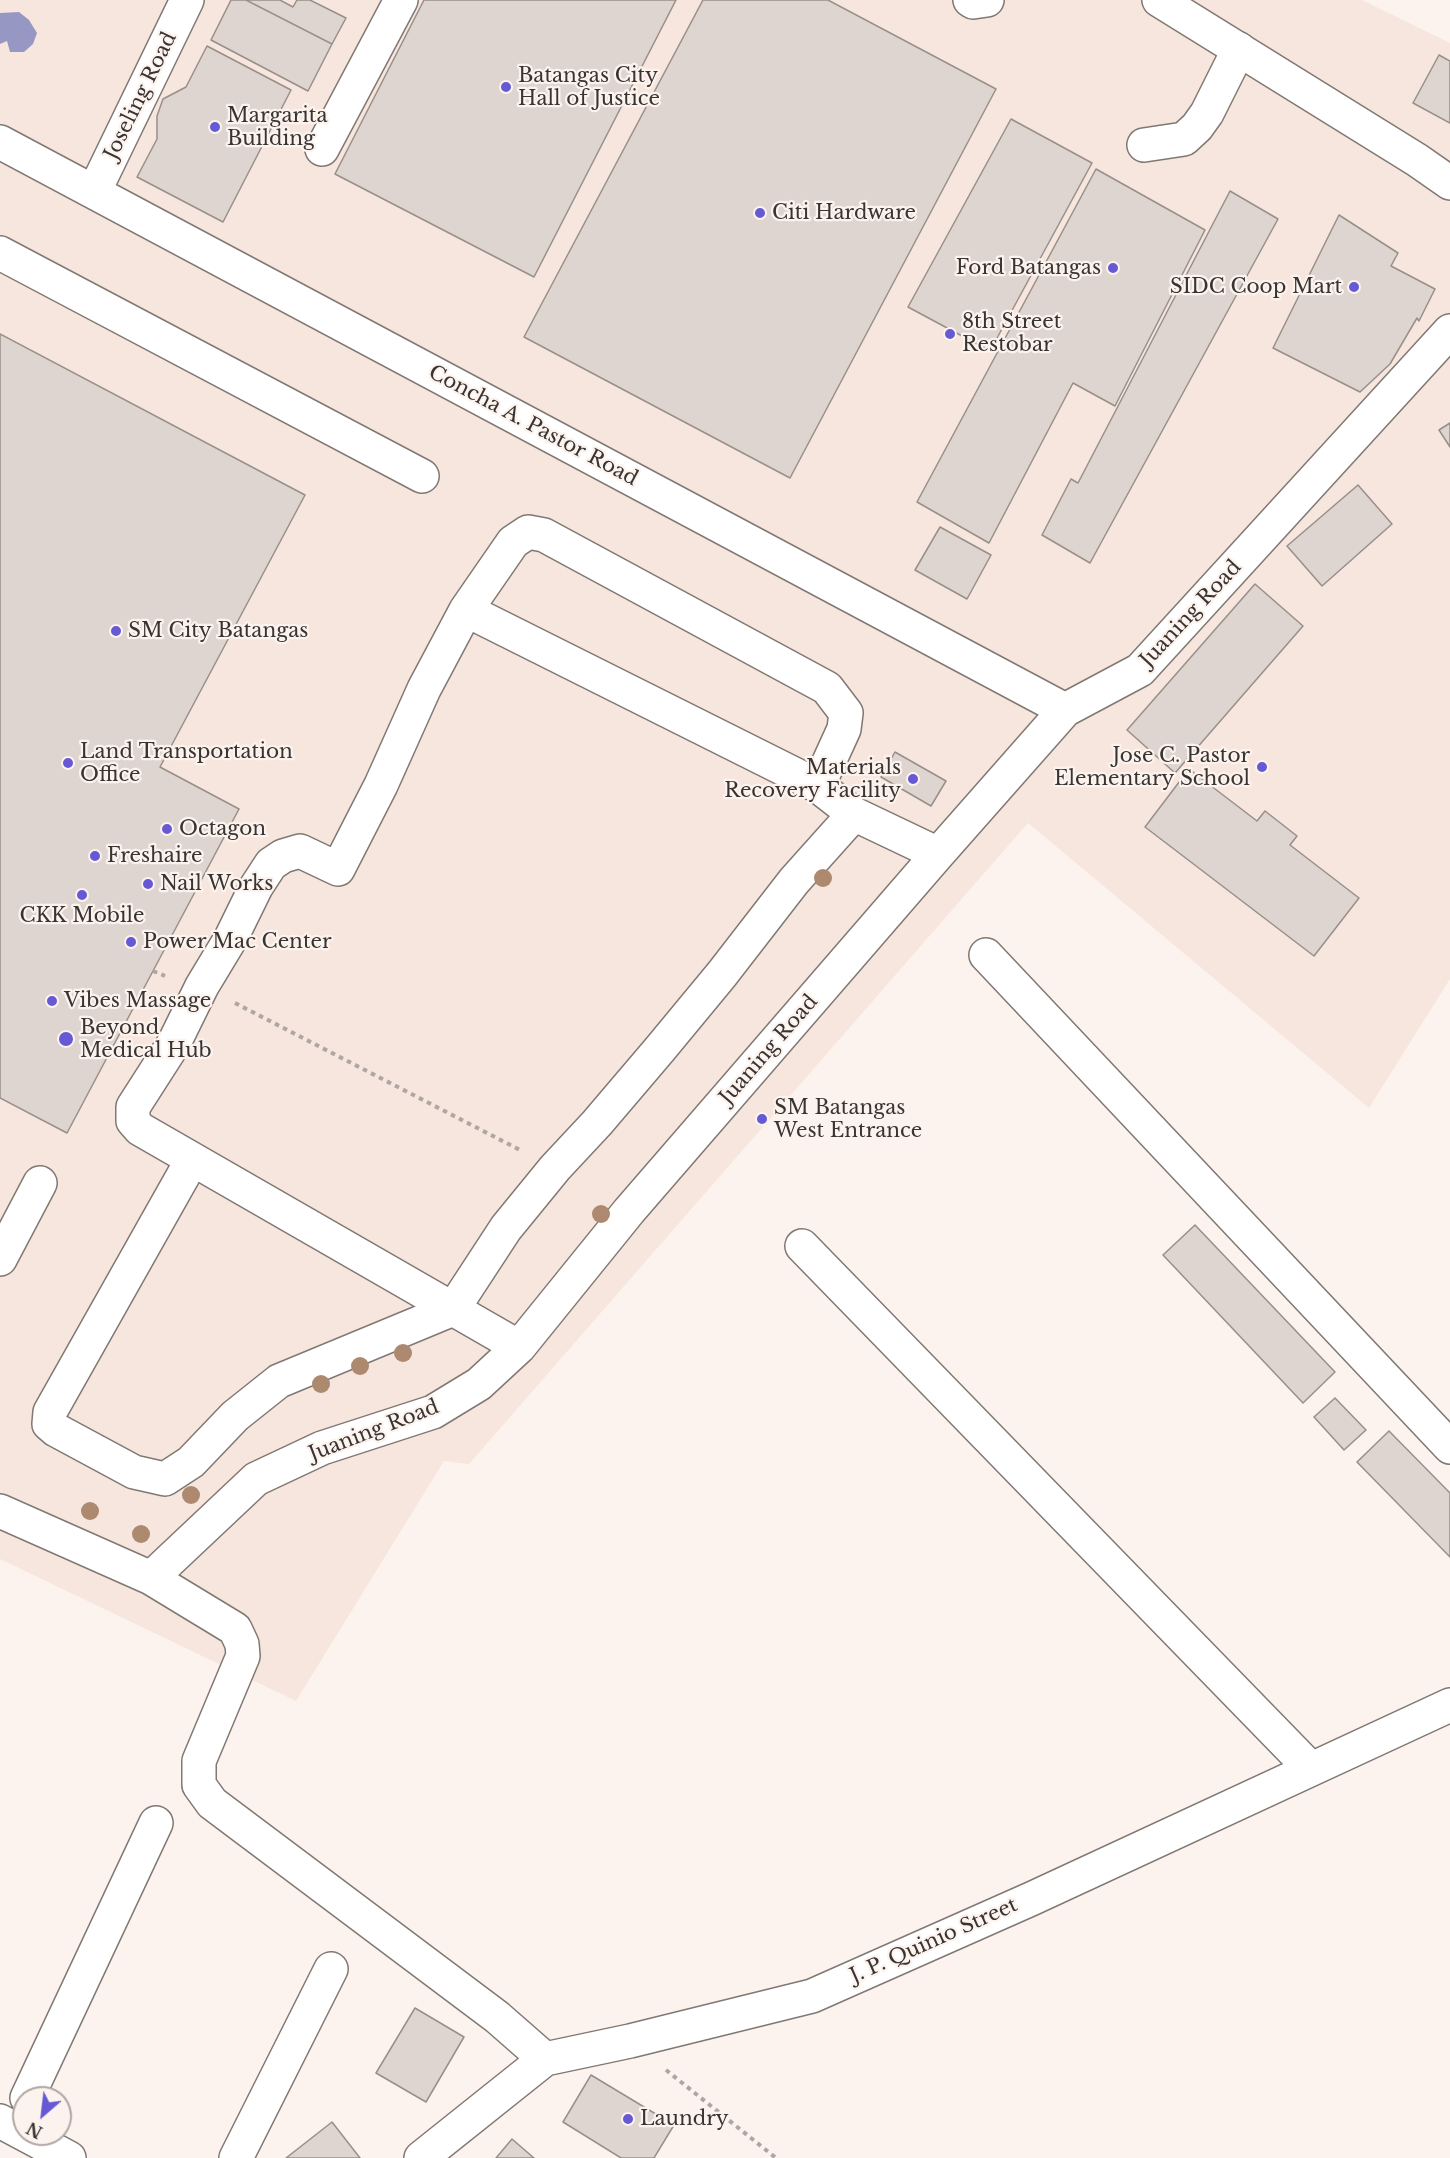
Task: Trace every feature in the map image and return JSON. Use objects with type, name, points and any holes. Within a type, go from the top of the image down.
[{"type":"street","name":"Joseling Road","points":[[94,192],[187,0]]},
{"type":"street","points":[[321,149],[400,0]]},
{"type":"street","points":[[970,0],[973,2],[987,0]]},
{"type":"street","points":[[1159,0],[1417,160],[1450,183]]},
{"type":"street","points":[[1144,145],[1184,139],[1197,127],[1207,113],[1239,49]]},
{"type":"street","name":"Concha A. Pastor Road","points":[[0,142],[1065,710]]},
{"type":"street","points":[[0,253],[422,476]]},
{"type":"street","name":"Juaning Road","points":[[152,1578],[256,1479],[322,1448],[433,1412],[478,1384],[519,1347],[629,1211],[1065,710],[1140,670],[1450,331]]},
{"type":"street","points":[[519,1347],[140,1129],[133,1121],[133,1107],[174,1043],[202,986],[231,938],[255,887],[271,864],[283,856],[300,851],[338,869],[381,785],[424,689],[466,610],[513,542],[528,532],[544,535],[827,688],[846,713],[844,729],[818,786]]},
{"type":"street","points":[[466,610],[818,786],[854,814],[938,854]]},
{"type":"street","points":[[192,1160],[50,1412],[49,1424],[56,1430],[134,1472],[165,1479],[191,1462],[236,1416],[279,1381],[453,1309],[506,1228],[555,1168],[660,1049],[794,881],[854,814]]},
{"type":"street","points":[[986,955],[1450,1447]]},
{"type":"street","points":[[0,1259],[40,1183]]},
{"type":"street","points":[[802,1246],[1311,1769]]},
{"type":"street","points":[[0,1511],[152,1578],[235,1629],[242,1644],[243,1656],[198,1761],[199,1785],[212,1803],[498,2016],[545,2060]]},
{"type":"street","name":"J. P. Quinio Street","points":[[421,2158],[545,2060],[630,2042],[812,1996],[1031,1899],[1450,1705]]},
{"type":"street","points":[[33,2086],[156,1823]]},
{"type":"street","points":[[236,2158],[331,1969]]},
{"type":"street","points":[[52,2146],[69,2158]]},
{"type":"path","points":[[153,971],[165,977]]},
{"type":"path","points":[[202,986],[555,1168]]},
{"type":"path","points":[[630,2042],[776,2158]]},
{"type":"shaded area","points":[[0,0],[1362,0],[1450,43],[1450,979],[1369,1108],[1028,823],[469,1464],[444,1461],[296,1701],[0,1559]]},
{"type":"water","points":[[19,12],[29,20],[37,33],[33,44],[24,52],[10,52],[7,41],[0,44],[0,13]]},
{"type":"building","points":[[231,0],[246,0],[332,44],[308,91],[211,40]]},
{"type":"building","points":[[246,0],[280,0],[293,7],[297,0],[310,0],[346,18],[332,44]]},
{"type":"building","name":"Batangas City Hall of Justice","points":[[424,0],[676,0],[534,277],[335,174]]},
{"type":"building","name":"Citi Hardware","points":[[703,0],[828,0],[996,89],[790,478],[524,337]]},
{"type":"building","name":"Margarita Building","points":[[207,46],[291,90],[223,222],[137,177],[157,139],[157,116],[163,99],[186,87]]},
{"type":"building","points":[[1439,55],[1450,61],[1450,123],[1413,103]]},
{"type":"building","points":[[1011,119],[1092,163],[990,351],[908,307]]},
{"type":"building","points":[[1096,169],[1205,230],[1115,406],[1073,383],[989,543],[917,502]]},
{"type":"building","points":[[1230,191],[1278,219],[1090,563],[1042,535],[1071,479],[1078,483]]},
{"type":"building","points":[[1339,215],[1398,253],[1391,266],[1435,289],[1419,321],[1417,318],[1390,364],[1360,392],[1273,348]]},
{"type":"building","name":"SM City Batangas","points":[[0,334],[305,495],[160,767],[239,809],[67,1133],[0,1098]]},
{"type":"building","points":[[1450,423],[1450,447],[1439,430]]},
{"type":"building","points":[[1358,485],[1392,524],[1322,586],[1287,546]]},
{"type":"building","points":[[940,527],[991,555],[967,599],[915,570]]},
{"type":"building","points":[[1255,584],[1303,626],[1175,773],[1127,730]]},
{"type":"building","name":"Materials Recovery Facility","points":[[895,752],[946,781],[931,806],[881,777]]},
{"type":"building","points":[[1189,769],[1257,821],[1265,811],[1297,836],[1290,845],[1359,898],[1314,956],[1145,827]]},
{"type":"building","points":[[1195,1225],[1335,1372],[1303,1403],[1163,1255]]},
{"type":"building","points":[[1335,1398],[1366,1430],[1344,1450],[1314,1417]]},
{"type":"building","points":[[1389,1431],[1450,1493],[1450,1557],[1357,1462]]},
{"type":"building","points":[[415,2008],[464,2037],[426,2102],[376,2073]]},
{"type":"building","points":[[591,2075],[674,2125],[654,2158],[621,2158],[563,2122]]},
{"type":"building","points":[[332,2122],[360,2158],[286,2158]]},
{"type":"building","points":[[512,2139],[534,2158],[496,2158]]},
{"type":"place","name":"Batangas City Hall of Justice","points":[[506,87]]},
{"type":"place","name":"Margarita Building","points":[[215,127]]},
{"type":"place","name":"Citi Hardware","points":[[760,213]]},
{"type":"place","name":"Ford Batangas","points":[[1113,268]]},
{"type":"place","name":"SIDC Coop Mart","points":[[1354,287]]},
{"type":"place","name":"8th Street Restobar","points":[[950,334]]},
{"type":"place","name":"SM City Batangas","points":[[116,631]]},
{"type":"place","name":"Land Transportation Office","points":[[68,763]]},
{"type":"place","name":"Jose C. Pastor Elementary School","points":[[1262,767]]},
{"type":"place","name":"Materials Recovery Facility","points":[[913,779]]},
{"type":"place","name":"Octagon","points":[[167,829]]},
{"type":"place","name":"Freshaire","points":[[95,856]]},
{"type":"place","name":"Nail Works","points":[[148,884]]},
{"type":"place","name":"CKK Mobile","points":[[82,895]]},
{"type":"place","name":"Power Mac Center","points":[[131,942]]},
{"type":"place","name":"Vibes Massage","points":[[52,1001]]},
{"type":"place","name":"Beyond Medical Hub","points":[[66,1039]]},
{"type":"place","name":"SM Batangas West Entrance","points":[[762,1119]]},
{"type":"place","name":"Laundry","points":[[628,2119]]}]
